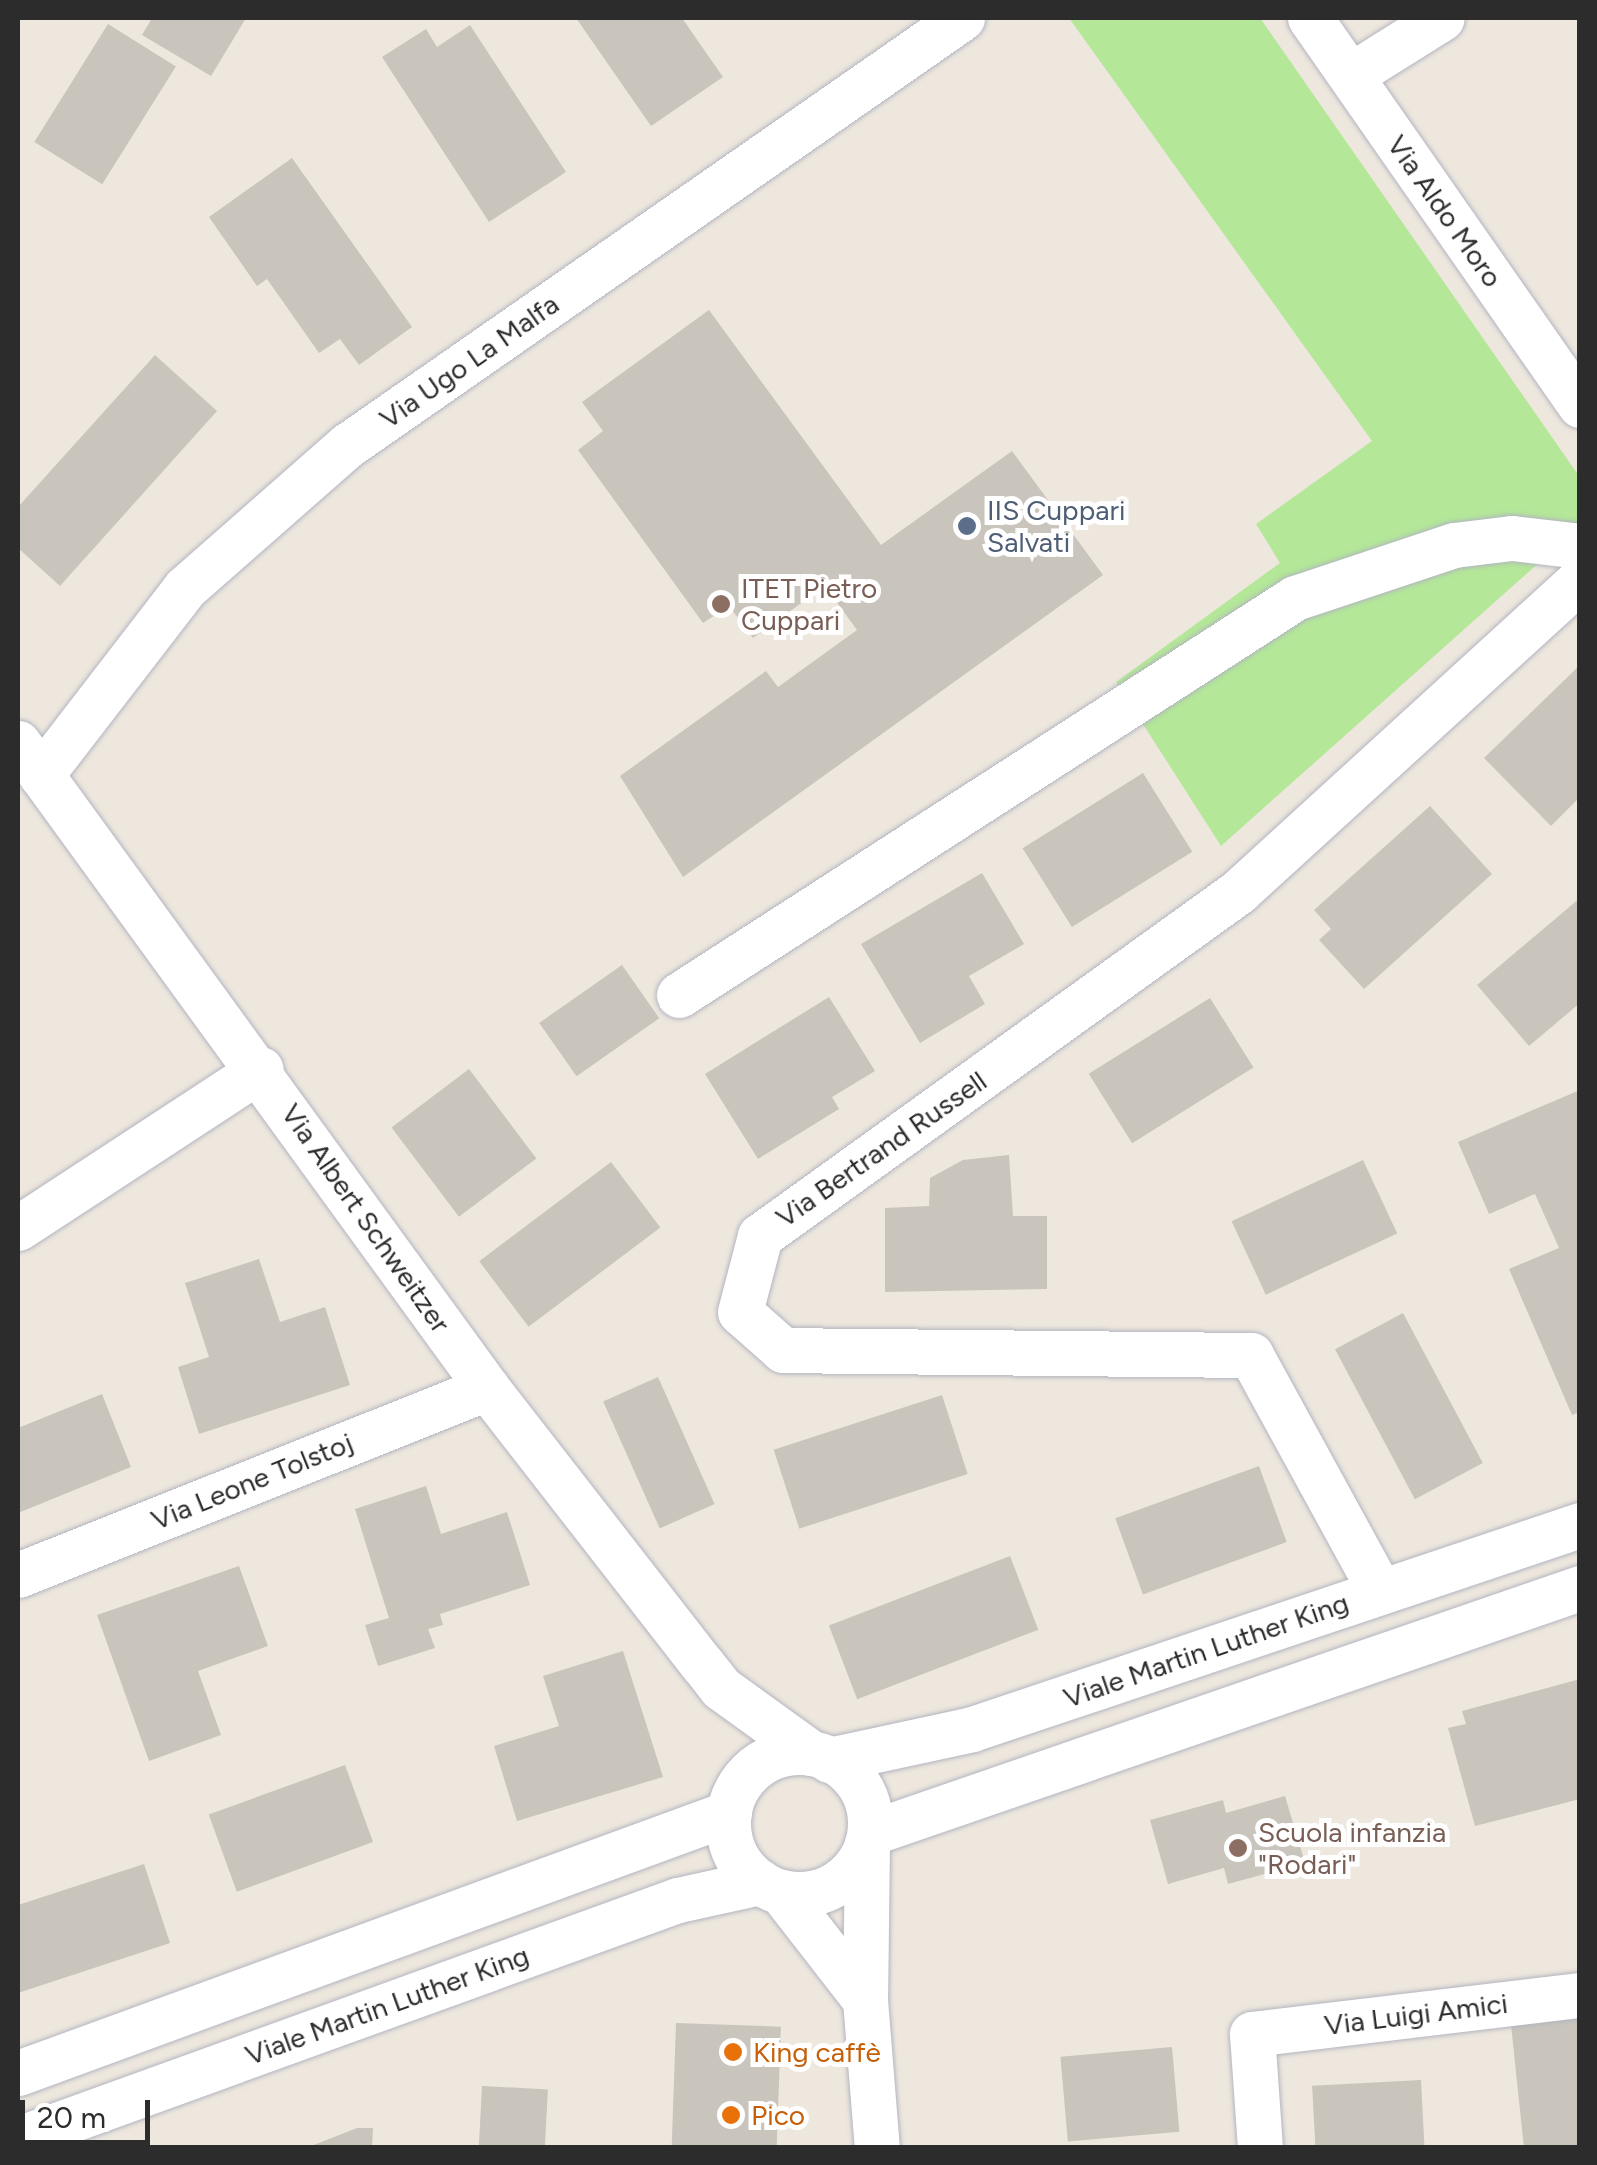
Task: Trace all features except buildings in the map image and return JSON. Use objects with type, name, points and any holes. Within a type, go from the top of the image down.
[{"type":"street","name":"Via Ugo La Malfa","points":[[29,759],[185,588],[348,445],[962,18]]},
{"type":"street","name":"Via Aldo Moro","points":[[1310,18],[1580,405]]},
{"type":"street","points":[[1352,75],[1442,18]]},
{"type":"street","points":[[679,996],[1295,598],[1454,545],[1512,538],[1580,546]]},
{"type":"street","name":"Via Bertrand Russell","points":[[1380,1591],[1251,1355],[783,1350],[740,1312],[760,1236],[1238,892],[1580,580]]},
{"type":"street","name":"Via Albert Schweitzer","points":[[29,759],[262,1069],[487,1388],[722,1688],[820,1756]]},
{"type":"street","points":[[18,1228],[262,1069]]},
{"type":"street","name":"Via Leone Tolstoj","points":[[18,1575],[487,1388]]},
{"type":"street","name":"Viale Martin Luther King","points":[[18,2073],[732,1802],[767,1760],[820,1756],[972,1729],[1580,1525]]},
{"type":"street","points":[[868,1838],[1580,1588]]},
{"type":"street","name":"Via Albert Schweitzer","points":[[722,1688],[741,1755],[732,1802]]},
{"type":"street","points":[[820,1756],[866,1798],[866,2000],[878,2148]]},
{"type":"street","points":[[732,1802],[734,1852],[771,1887],[866,2000]]},
{"type":"street","name":"Viale Martin Luther King","points":[[18,2139],[678,1900],[771,1887],[803,1894],[844,1878],[868,1838]]},
{"type":"street","name":"Via Luigi Amici","points":[[1260,2148],[1252,2034],[1580,1995]]},
{"type":"green space","points":[[1069,18],[1260,18],[1579,476],[1579,527],[1221,846],[1116,682],[1280,563],[1256,524],[1372,441]]},
{"type":"place","name":"IIS Cuppari Salvati","points":[[967,526]]},
{"type":"place","name":"ITET Pietro Cuppari","points":[[721,604]]},
{"type":"place","name":"Scuola infanzia \"Rodari\"","points":[[1238,1848]]},
{"type":"place","name":"King caffè","points":[[733,2052]]},
{"type":"place","name":"Pico","points":[[731,2115]]}]
